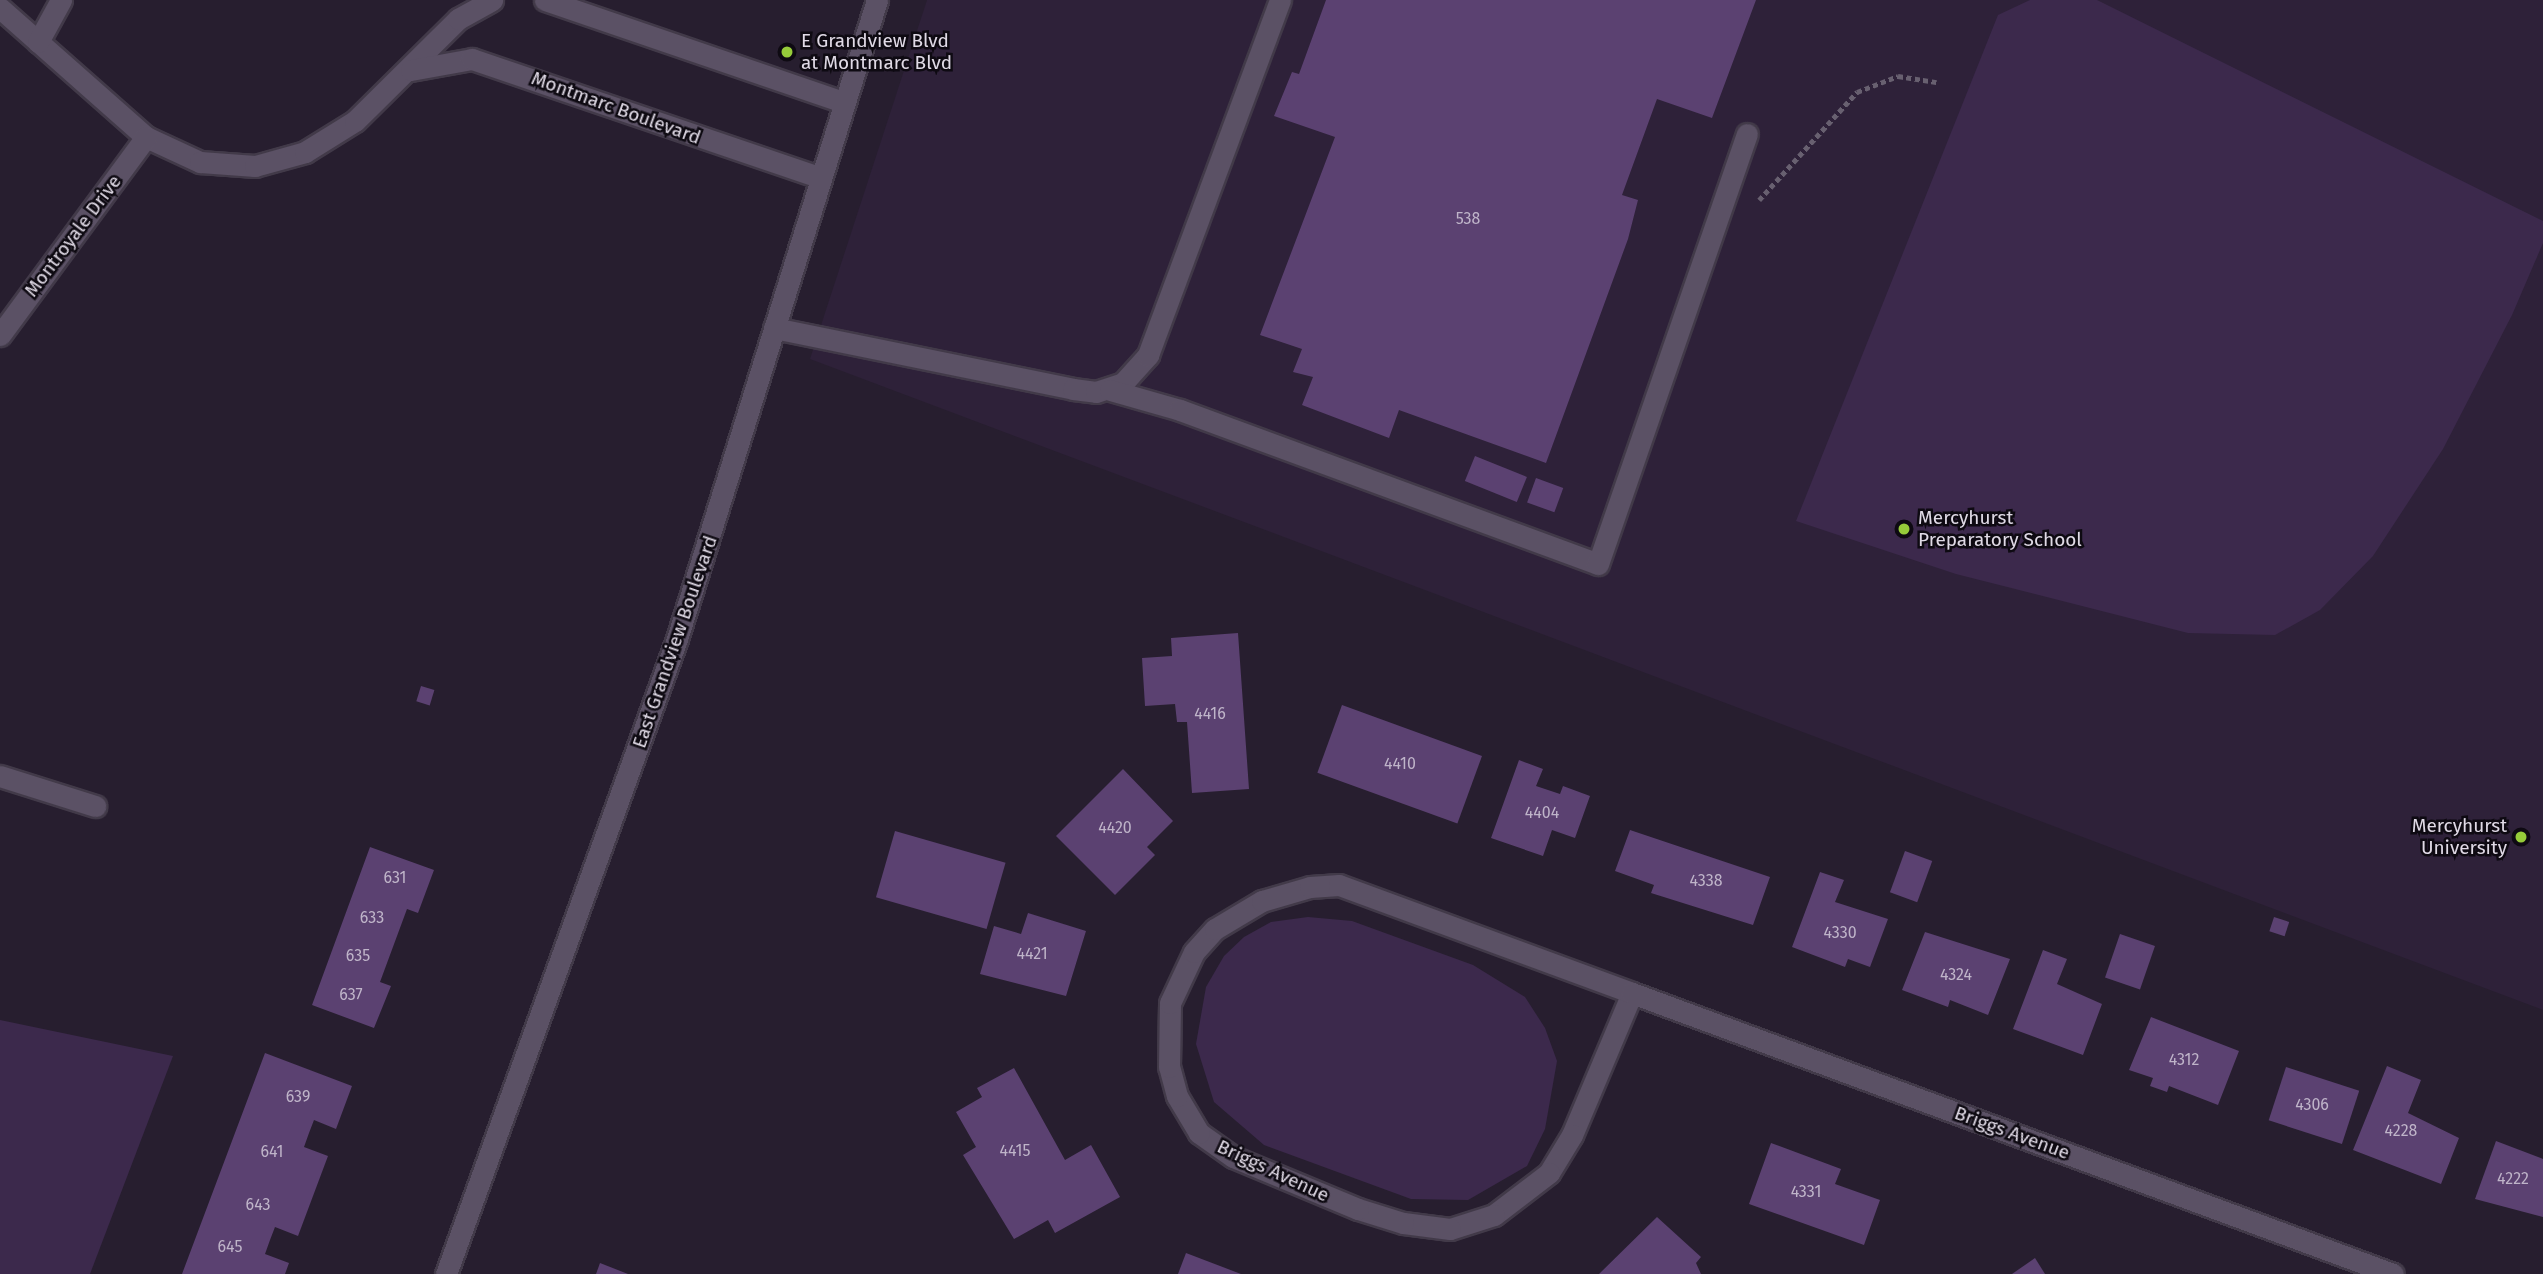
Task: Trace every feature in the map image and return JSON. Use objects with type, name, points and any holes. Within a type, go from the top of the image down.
[{"type":"street","points":[[38,42],[61,0]]},
{"type":"street","points":[[0,8],[146,137],[200,162],[276,162],[306,152],[355,121],[411,70],[458,19],[492,0]]},
{"type":"street","points":[[545,0],[843,102]]},
{"type":"street","name":"East Grandview Boulevard","points":[[446,1274],[677,639],[819,177],[877,0]]},
{"type":"street","points":[[1110,390],[1148,355],[1280,0]]},
{"type":"street","name":"Montmarc Boulevard","points":[[411,70],[472,59],[819,177]]},
{"type":"street","points":[[774,328],[1012,378],[1110,390],[1180,410],[1598,564],[1747,134]]},
{"type":"street","name":"Montroyale Drive","points":[[0,335],[146,137]]},
{"type":"street","points":[[0,776],[95,806]]},
{"type":"street","name":"Briggs Avenue","points":[[1632,993],[1572,1135],[1549,1173],[1494,1215],[1450,1228],[1403,1223],[1358,1209],[1233,1157],[1199,1133],[1177,1096],[1169,1067],[1170,1003],[1194,952],[1241,912],[1310,887],[1339,885],[1632,993],[2393,1274]]},
{"type":"path","points":[[1720,213],[1767,196],[1857,93],[1898,76],[1937,82]]},
{"type":"shaded area","name":"Mercyhurst Preparatory School","points":[[927,0],[2543,0],[2543,1010],[810,359]]},
{"type":"shaded area","points":[[2030,0],[2097,0],[2543,221],[2543,243],[2512,315],[2443,449],[2373,556],[2320,610],[2275,635],[2188,633],[1956,574],[1796,521],[1998,15]]},
{"type":"shaded area","points":[[1308,917],[1352,921],[1473,965],[1525,997],[1545,1028],[1557,1061],[1545,1129],[1527,1166],[1468,1200],[1411,1199],[1264,1145],[1214,1102],[1196,1044],[1206,987],[1224,956],[1244,937],[1271,922]]},
{"type":"shaded area","points":[[0,1020],[173,1056],[90,1274],[0,1274]]},
{"type":"building","points":[[1326,0],[1756,0],[1712,118],[1657,99],[1622,195],[1638,200],[1628,239],[1546,463],[1399,410],[1389,438],[1302,405],[1313,377],[1293,372],[1302,349],[1260,335],[1335,137],[1274,116],[1292,72],[1299,74]]},
{"type":"building","points":[[1475,456],[1527,477],[1517,502],[1465,481]]},
{"type":"building","points":[[1536,478],[1563,488],[1554,512],[1527,502]]},
{"type":"building","points":[[1238,633],[1249,789],[1192,793],[1187,722],[1177,722],[1175,704],[1145,706],[1142,658],[1172,656],[1171,638]]},
{"type":"building","points":[[421,686],[434,690],[430,705],[416,701]]},
{"type":"building","points":[[1342,705],[1482,756],[1457,824],[1317,773]]},
{"type":"building","points":[[1519,760],[1543,769],[1536,786],[1560,794],[1563,786],[1590,796],[1575,838],[1552,830],[1543,856],[1491,838]]},
{"type":"building","points":[[1123,769],[1173,821],[1147,847],[1155,855],[1115,895],[1056,836]]},
{"type":"building","points":[[1630,830],[1770,877],[1753,925],[1651,893],[1654,885],[1615,871]]},
{"type":"building","points":[[895,831],[1006,863],[987,929],[876,897]]},
{"type":"building","points":[[370,847],[434,870],[418,913],[407,909],[380,982],[391,986],[374,1028],[312,1005]]},
{"type":"building","points":[[1905,851],[1932,861],[1917,902],[1890,892]]},
{"type":"building","points":[[1820,872],[1844,880],[1835,902],[1888,919],[1870,967],[1848,959],[1845,967],[1792,947]]},
{"type":"building","points":[[1028,913],[1086,931],[1066,996],[980,974],[994,926],[1021,934]]},
{"type":"building","points":[[2274,917],[2289,922],[2285,936],[2269,931]]},
{"type":"building","points":[[1925,932],[2010,959],[1988,1015],[1950,1000],[1948,1007],[1902,990]]},
{"type":"building","points":[[2120,934],[2155,946],[2140,990],[2105,977]]},
{"type":"building","points":[[2043,950],[2067,959],[2057,984],[2102,1004],[2083,1055],[2013,1029]]},
{"type":"building","points":[[2151,1017],[2239,1051],[2218,1105],[2169,1086],[2167,1092],[2150,1086],[2153,1078],[2129,1070]]},
{"type":"building","points":[[265,1053],[352,1086],[336,1129],[314,1120],[309,1133],[304,1147],[328,1156],[298,1236],[275,1227],[265,1254],[289,1263],[285,1274],[182,1274]]},
{"type":"building","points":[[2387,1066],[2421,1080],[2408,1113],[2459,1138],[2441,1184],[2353,1150]]},
{"type":"building","points":[[2286,1067],[2359,1091],[2342,1144],[2269,1120]]},
{"type":"building","points":[[1014,1068],[1065,1160],[1091,1145],[1120,1197],[1055,1233],[1048,1220],[1014,1239],[963,1155],[976,1147],[956,1112],[982,1097],[977,1088]]},
{"type":"building","points":[[2496,1141],[2543,1159],[2543,1217],[2475,1199]]},
{"type":"building","points":[[1771,1143],[1841,1169],[1835,1184],[1880,1200],[1864,1245],[1749,1204]]},
{"type":"building","points":[[1657,1217],[1701,1257],[1696,1263],[1701,1274],[1599,1274]]},
{"type":"building","points":[[1186,1253],[1241,1274],[1178,1274]]},
{"type":"building","points":[[2035,1258],[2045,1274],[2012,1274]]},
{"type":"building","points":[[600,1263],[628,1274],[596,1274]]},
{"type":"place","name":"E Grandview Blvd at Montmarc Blvd","points":[[787,52]]},
{"type":"place","name":"Mercyhurst Preparatory School","points":[[1904,529]]},
{"type":"place","name":"Mercyhurst University","points":[[2521,837]]}]
